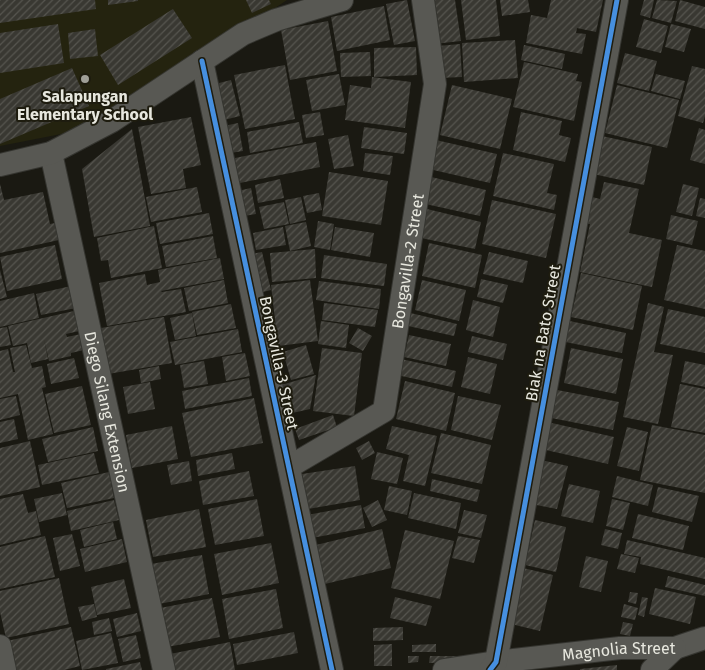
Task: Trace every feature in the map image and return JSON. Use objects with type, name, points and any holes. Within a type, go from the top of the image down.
[{"type":"street","points":[[0,165],[51,153],[112,120],[251,30],[276,20],[342,0]]},
{"type":"street","name":"Bongavilla-2 Street","points":[[288,467],[384,411],[435,84],[423,0]]},
{"type":"street","name":"Biak na Bato Street","points":[[493,666],[617,0]]},
{"type":"street","name":"Bongavilla-3 Street","points":[[202,61],[332,670]]},
{"type":"street","name":"Diego Silang Extension","points":[[51,153],[164,670]]},
{"type":"street","name":"Magnolia Street","points":[[444,670],[493,666],[620,648],[675,648],[705,638]]},
{"type":"street","points":[[0,646],[5,670]]},
{"type":"street","points":[[652,670],[675,648]]},
{"type":"shaded area","name":"Salapungan Elementary School","points":[[0,0],[287,0],[97,127],[0,146]]},
{"type":"building","points":[[0,0],[95,0],[96,9],[0,23]]},
{"type":"building","points":[[108,0],[138,0],[138,1],[108,5]]},
{"type":"building","points":[[246,0],[269,0],[271,4],[252,13]]},
{"type":"building","points":[[407,0],[415,41],[394,45],[386,4]]},
{"type":"building","points":[[455,0],[461,41],[434,44],[428,1]]},
{"type":"building","points":[[461,0],[496,0],[500,36],[466,40]]},
{"type":"building","points":[[500,0],[528,0],[530,12],[502,16]]},
{"type":"building","points":[[551,0],[603,0],[596,32],[577,28],[576,33],[586,34],[582,54],[526,43],[531,15],[547,18]]},
{"type":"building","points":[[644,0],[654,0],[650,18],[640,15]]},
{"type":"building","points":[[657,0],[677,1],[671,23],[652,18]]},
{"type":"building","points":[[680,0],[705,7],[705,29],[675,21]]},
{"type":"building","points":[[384,6],[390,40],[337,51],[331,17]]},
{"type":"building","points":[[173,9],[192,38],[118,85],[100,55]]},
{"type":"building","points":[[644,19],[668,26],[661,53],[636,47]]},
{"type":"building","points":[[328,21],[337,71],[290,80],[281,30]]},
{"type":"building","points":[[58,24],[64,63],[0,73],[0,33]]},
{"type":"building","points":[[671,24],[691,29],[684,52],[665,47]]},
{"type":"building","points":[[95,29],[98,56],[70,59],[68,33]]},
{"type":"building","points":[[515,40],[518,78],[464,82],[462,43]]},
{"type":"building","points":[[460,44],[462,77],[440,78],[438,46]]},
{"type":"building","points":[[524,45],[565,54],[562,69],[521,60]]},
{"type":"building","points":[[416,47],[417,75],[374,77],[374,48]]},
{"type":"building","points":[[370,52],[371,76],[341,77],[340,53]]},
{"type":"building","points":[[625,53],[657,61],[649,91],[617,83]]},
{"type":"building","points":[[524,62],[578,74],[576,81],[582,82],[574,121],[513,107]]},
{"type":"building","points":[[285,65],[295,119],[245,129],[234,75]]},
{"type":"building","points":[[692,66],[705,69],[705,116],[703,123],[678,116]]},
{"type":"building","points":[[72,68],[89,106],[0,144],[0,99]]},
{"type":"building","points":[[339,74],[345,105],[312,111],[306,80]]},
{"type":"building","points":[[656,74],[685,81],[680,99],[651,91]]},
{"type":"building","points":[[372,77],[411,82],[405,128],[345,120],[350,85],[371,88]]},
{"type":"building","points":[[231,80],[240,116],[220,121],[211,85]]},
{"type":"building","points":[[452,85],[512,99],[500,149],[440,135]]},
{"type":"building","points":[[617,85],[679,100],[667,148],[605,133]]},
{"type":"building","points":[[320,112],[324,135],[306,138],[302,115]]},
{"type":"building","points":[[521,112],[562,121],[559,135],[571,138],[565,162],[513,150]]},
{"type":"building","points":[[191,117],[201,165],[183,169],[186,188],[151,194],[138,127]]},
{"type":"building","points":[[299,122],[303,143],[250,153],[247,132]]},
{"type":"building","points":[[238,123],[243,151],[224,154],[219,127]]},
{"type":"building","points":[[364,127],[407,133],[404,154],[361,148]]},
{"type":"building","points":[[699,128],[705,130],[705,164],[690,160]]},
{"type":"building","points":[[132,129],[150,226],[94,237],[82,169]]},
{"type":"building","points":[[348,135],[354,166],[334,169],[328,139]]},
{"type":"building","points":[[602,136],[652,147],[644,185],[593,174]]},
{"type":"building","points":[[436,140],[497,154],[490,183],[429,169]]},
{"type":"building","points":[[316,142],[320,167],[230,185],[225,160]]},
{"type":"building","points":[[365,153],[393,156],[390,175],[363,171]]},
{"type":"building","points":[[503,153],[554,164],[547,193],[557,195],[554,210],[493,196]]},
{"type":"building","points":[[329,172],[388,181],[381,225],[322,216]]},
{"type":"building","points":[[427,176],[486,190],[480,216],[421,203]]},
{"type":"building","points":[[280,179],[284,198],[258,203],[255,185]]},
{"type":"building","points":[[604,182],[639,189],[629,233],[662,240],[652,287],[580,272],[590,224],[587,224],[592,197],[600,199]]},
{"type":"building","points":[[0,184],[4,200],[43,192],[50,224],[64,221],[68,238],[0,253]]},
{"type":"building","points":[[683,184],[699,188],[692,216],[676,212]]},
{"type":"building","points":[[197,187],[202,212],[151,222],[146,197]]},
{"type":"building","points":[[251,188],[256,214],[238,217],[233,192]]},
{"type":"building","points":[[319,193],[322,210],[307,213],[303,196]]},
{"type":"building","points":[[301,197],[306,220],[290,224],[285,200]]},
{"type":"building","points":[[700,198],[705,199],[705,218],[696,216]]},
{"type":"building","points":[[492,200],[556,214],[546,258],[482,244]]},
{"type":"building","points":[[284,202],[289,224],[264,229],[259,207]]},
{"type":"building","points":[[427,209],[481,222],[475,249],[421,238]]},
{"type":"building","points":[[209,213],[213,234],[160,244],[156,223]]},
{"type":"building","points":[[671,215],[698,221],[692,245],[666,239]]},
{"type":"building","points":[[318,221],[334,224],[330,250],[314,247]]},
{"type":"building","points":[[306,222],[311,246],[290,251],[285,226]]},
{"type":"building","points":[[154,226],[162,268],[111,278],[108,260],[101,261],[97,238]]},
{"type":"building","points":[[283,227],[286,245],[256,250],[253,233]]},
{"type":"building","points":[[335,227],[374,233],[370,257],[331,250]]},
{"type":"building","points":[[213,236],[217,258],[166,267],[162,246]]},
{"type":"building","points":[[429,243],[482,255],[475,288],[422,276]]},
{"type":"building","points":[[55,245],[62,279],[7,291],[0,257]]},
{"type":"building","points":[[677,245],[705,251],[705,309],[664,300]]},
{"type":"building","points":[[315,249],[316,278],[272,282],[270,253]]},
{"type":"building","points":[[262,252],[271,290],[255,294],[245,255]]},
{"type":"building","points":[[489,252],[528,261],[523,283],[483,274]]},
{"type":"building","points":[[324,255],[387,264],[384,286],[321,278]]},
{"type":"building","points":[[220,258],[224,279],[161,291],[181,289],[186,312],[107,326],[99,283],[145,274],[147,285],[160,282],[158,270]]},
{"type":"building","points":[[0,270],[7,297],[0,299]]},
{"type":"building","points":[[581,273],[642,286],[633,330],[571,317]]},
{"type":"building","points":[[481,279],[508,285],[503,303],[477,297]]},
{"type":"building","points":[[224,280],[228,303],[189,311],[184,288]]},
{"type":"building","points":[[310,280],[318,341],[278,346],[271,285]]},
{"type":"building","points":[[422,280],[466,290],[459,321],[415,310]]},
{"type":"building","points":[[319,281],[381,289],[379,309],[316,300]]},
{"type":"building","points":[[71,286],[76,308],[41,315],[36,294]]},
{"type":"building","points":[[34,293],[39,318],[0,327],[0,301]]},
{"type":"building","points":[[269,297],[276,327],[262,331],[255,300]]},
{"type":"building","points":[[473,300],[500,307],[493,337],[466,330]]},
{"type":"building","points":[[324,303],[378,310],[375,327],[322,320]]},
{"type":"building","points":[[648,303],[664,307],[654,352],[673,355],[658,424],[623,417]]},
{"type":"building","points":[[231,304],[236,328],[197,335],[192,312]]},
{"type":"building","points":[[668,309],[705,317],[705,353],[660,344]]},
{"type":"building","points":[[74,311],[79,331],[66,334],[67,337],[81,334],[84,350],[71,353],[71,356],[49,361],[44,339],[48,359],[31,363],[27,343],[13,346],[8,326]]},
{"type":"building","points":[[402,311],[457,324],[454,336],[399,324]]},
{"type":"building","points":[[192,313],[196,336],[175,340],[170,318]]},
{"type":"building","points":[[164,317],[172,363],[108,374],[101,328]]},
{"type":"building","points":[[565,320],[626,333],[622,353],[560,341]]},
{"type":"building","points":[[321,321],[349,325],[346,348],[318,344]]},
{"type":"building","points":[[7,327],[11,345],[0,347],[0,328]]},
{"type":"building","points":[[358,328],[372,336],[363,351],[349,343]]},
{"type":"building","points":[[238,329],[242,352],[175,365],[170,342]]},
{"type":"building","points":[[409,335],[451,344],[446,366],[404,357]]},
{"type":"building","points":[[472,336],[507,344],[503,360],[468,352]]},
{"type":"building","points":[[26,345],[32,368],[42,366],[46,387],[42,388],[53,434],[28,440],[18,394],[0,398],[0,351],[8,349],[13,372],[15,372],[10,348]]},
{"type":"building","points":[[306,345],[314,374],[291,380],[283,352]]},
{"type":"building","points":[[322,348],[362,353],[354,416],[313,411]]},
{"type":"building","points":[[571,348],[623,359],[616,394],[564,383]]},
{"type":"building","points":[[245,353],[250,376],[226,381],[222,357]]},
{"type":"building","points":[[468,357],[497,364],[490,394],[461,387]]},
{"type":"building","points":[[74,358],[79,378],[51,384],[47,364]]},
{"type":"building","points":[[401,359],[456,371],[452,387],[397,375]]},
{"type":"building","points":[[204,361],[208,384],[184,388],[180,365]]},
{"type":"building","points":[[685,361],[705,365],[705,387],[681,382]]},
{"type":"building","points":[[159,366],[161,379],[141,383],[139,370]]},
{"type":"building","points":[[316,375],[310,409],[288,414],[281,385]]},
{"type":"building","points":[[249,378],[252,396],[185,409],[182,391]]},
{"type":"building","points":[[405,381],[455,393],[446,431],[396,419]]},
{"type":"building","points":[[150,382],[155,409],[128,414],[123,387]]},
{"type":"building","points":[[680,384],[705,389],[705,433],[671,427]]},
{"type":"building","points":[[82,386],[91,425],[54,433],[45,394]]},
{"type":"building","points":[[547,388],[619,402],[613,430],[541,416]]},
{"type":"building","points":[[16,396],[20,415],[0,420],[0,399]]},
{"type":"building","points":[[458,396],[501,405],[492,440],[451,430]]},
{"type":"building","points":[[254,398],[263,443],[191,457],[182,413]]},
{"type":"building","points":[[333,415],[337,427],[299,440],[295,429]]},
{"type":"building","points":[[14,419],[18,439],[0,443],[0,422]]},
{"type":"building","points":[[543,421],[614,437],[608,464],[537,448]]},
{"type":"building","points":[[652,425],[705,435],[705,493],[640,480]]},
{"type":"building","points":[[172,426],[178,459],[132,468],[126,435]]},
{"type":"building","points":[[392,426],[437,436],[425,486],[403,481],[409,455],[386,449]]},
{"type":"building","points":[[93,427],[98,451],[48,462],[42,439]]},
{"type":"building","points":[[627,427],[648,432],[639,471],[617,466]]},
{"type":"building","points":[[441,433],[491,445],[482,484],[431,473]]},
{"type":"building","points":[[30,441],[40,487],[0,496],[0,448]]},
{"type":"building","points":[[369,441],[375,453],[362,460],[356,448]]},
{"type":"building","points":[[377,452],[403,458],[397,484],[371,479]]},
{"type":"building","points":[[94,453],[99,473],[42,485],[38,465]]},
{"type":"building","points":[[232,453],[235,469],[198,476],[196,460]]},
{"type":"building","points":[[541,460],[568,466],[557,509],[531,504]]},
{"type":"building","points":[[189,461],[192,481],[171,485],[167,465]]},
{"type":"building","points":[[355,466],[360,500],[308,509],[302,474]]},
{"type":"building","points":[[249,471],[254,496],[203,505],[199,481]]},
{"type":"building","points":[[109,472],[114,498],[67,508],[61,483]]},
{"type":"building","points":[[617,476],[653,485],[648,506],[612,497]]},
{"type":"building","points":[[432,479],[480,490],[477,502],[430,491]]},
{"type":"building","points":[[569,484],[600,491],[593,523],[561,516]]},
{"type":"building","points":[[389,486],[412,491],[407,515],[384,510]]},
{"type":"building","points":[[658,487],[699,496],[692,522],[652,512]]},
{"type":"building","points":[[62,493],[67,515],[39,522],[34,499]]},
{"type":"building","points":[[414,493],[461,503],[456,529],[408,518]]},
{"type":"building","points":[[23,494],[28,513],[36,511],[41,535],[0,545],[0,499]]},
{"type":"building","points":[[257,499],[264,536],[215,545],[208,509]]},
{"type":"building","points":[[612,499],[630,503],[623,530],[606,526]]},
{"type":"building","points":[[114,500],[119,520],[71,531],[67,511]]},
{"type":"building","points":[[378,500],[387,520],[372,527],[363,508]]},
{"type":"building","points":[[361,505],[365,528],[312,538],[307,515]]},
{"type":"building","points":[[199,509],[206,547],[153,557],[146,520]]},
{"type":"building","points":[[464,510],[487,515],[481,538],[458,533]]},
{"type":"building","points":[[638,514],[689,526],[683,550],[632,538]]},
{"type":"building","points":[[535,520],[566,527],[556,572],[525,565]]},
{"type":"building","points":[[113,522],[117,539],[84,547],[80,530]]},
{"type":"building","points":[[382,529],[391,568],[325,584],[316,545]]},
{"type":"building","points":[[605,529],[622,533],[618,549],[601,545]]},
{"type":"building","points":[[405,530],[454,541],[440,599],[391,588]]},
{"type":"building","points":[[72,534],[80,566],[60,571],[53,538]]},
{"type":"building","points":[[45,536],[55,577],[0,589],[0,547]]},
{"type":"building","points":[[458,536],[480,540],[474,563],[452,558]]},
{"type":"building","points":[[122,539],[127,562],[85,572],[80,549]]},
{"type":"building","points":[[627,540],[705,558],[705,579],[640,564],[641,557],[624,554]]},
{"type":"building","points":[[271,543],[279,583],[222,595],[214,554]]},
{"type":"building","points":[[621,554],[639,558],[635,573],[617,569]]},
{"type":"building","points":[[202,555],[209,594],[159,604],[151,564]]},
{"type":"building","points":[[586,556],[608,561],[601,592],[579,587]]},
{"type":"building","points":[[523,568],[553,575],[540,631],[511,624]]},
{"type":"building","points":[[668,576],[705,585],[705,596],[665,587]]},
{"type":"building","points":[[59,578],[69,624],[6,638],[0,612],[0,591]]},
{"type":"building","points":[[124,579],[131,608],[97,615],[91,587]]},
{"type":"building","points":[[655,588],[696,597],[690,624],[649,614]]},
{"type":"building","points":[[276,589],[283,628],[229,639],[222,599]]},
{"type":"building","points":[[630,592],[638,593],[636,604],[628,602]]},
{"type":"building","points":[[395,597],[432,606],[426,626],[390,618]]},
{"type":"building","points":[[642,597],[648,598],[644,617],[638,615]]},
{"type":"building","points":[[212,598],[220,637],[162,648],[155,609]]},
{"type":"building","points":[[94,604],[97,617],[82,621],[78,607]]},
{"type":"building","points":[[624,604],[638,608],[635,620],[621,617]]},
{"type":"building","points":[[137,613],[141,631],[117,637],[113,619]]},
{"type":"building","points":[[109,618],[112,631],[94,635],[92,622]]},
{"type":"building","points":[[623,622],[633,624],[630,636],[620,634]]},
{"type":"building","points":[[71,627],[80,666],[64,670],[14,670],[7,641]]},
{"type":"building","points":[[403,627],[403,640],[373,641],[373,628]]},
{"type":"building","points":[[294,632],[298,653],[237,665],[233,644]]},
{"type":"building","points":[[111,633],[118,663],[82,670],[76,641]]},
{"type":"building","points":[[136,635],[141,658],[123,662],[118,639]]},
{"type":"building","points":[[230,642],[235,670],[173,670],[170,654]]},
{"type":"building","points":[[392,644],[392,666],[374,666],[374,645]]},
{"type":"building","points":[[436,644],[436,652],[412,652],[412,645]]},
{"type":"building","points":[[408,656],[419,656],[418,662],[408,663]]},
{"type":"building","points":[[430,656],[458,656],[458,662],[429,663]]},
{"type":"building","points":[[140,662],[142,670],[106,670],[106,669]]},
{"type":"building","points":[[617,665],[617,670],[580,670],[580,669]]},
{"type":"cycle path","points":[[490,670],[496,662],[617,0]]},
{"type":"cycle path","points":[[202,61],[332,670]]},
{"type":"place","name":"Salapungan Elementary School","points":[[85,79]]}]
